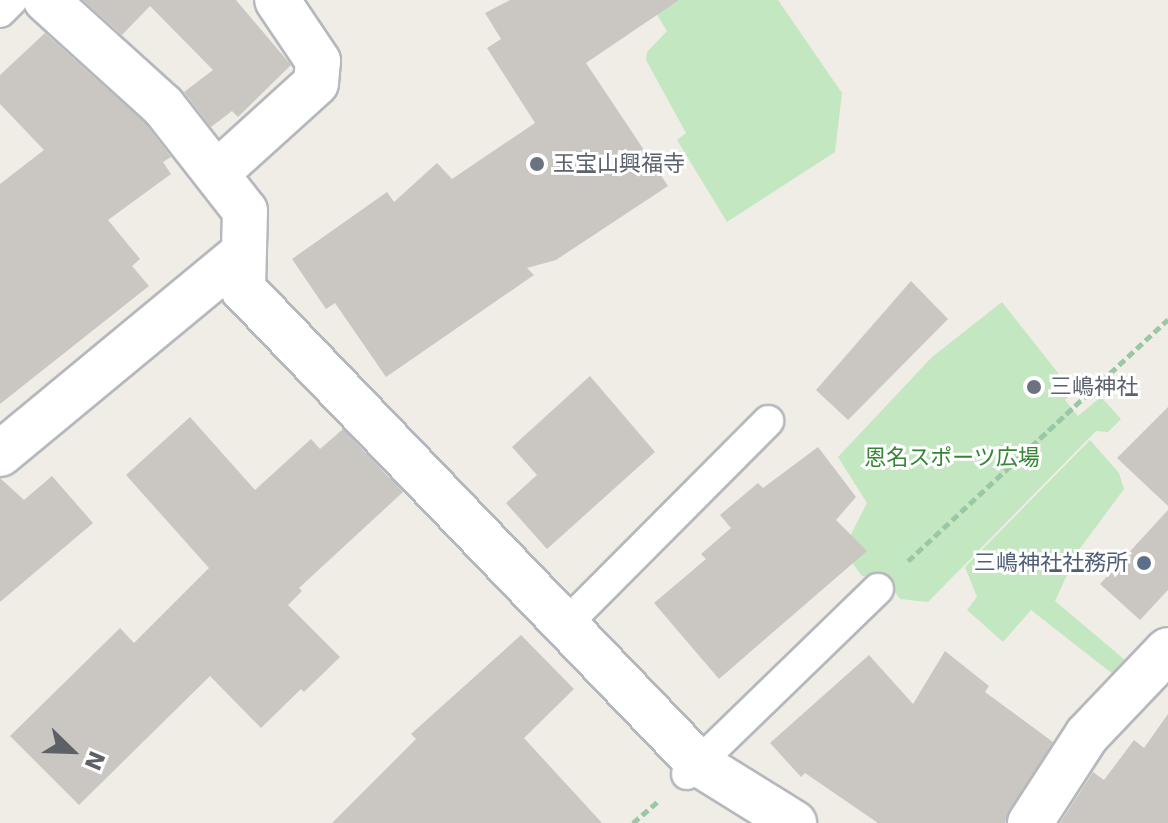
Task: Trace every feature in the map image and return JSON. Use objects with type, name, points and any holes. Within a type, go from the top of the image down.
[{"type":"street","points":[[46,0],[163,106],[218,172],[245,211],[243,289],[565,625],[690,771],[794,823]]},
{"type":"street","points":[[218,172],[316,83],[318,61],[276,1]]},
{"type":"street","points":[[0,454],[243,253]]},
{"type":"street","points":[[1030,823],[1087,735],[1168,650]]},
{"type":"lane","points":[[0,12],[12,0]]},
{"type":"lane","points":[[565,625],[768,421]]},
{"type":"lane","points":[[690,771],[878,589]]},
{"type":"path","points":[[878,589],[1168,319]]},
{"type":"green space","points":[[648,0],[778,0],[842,93],[835,152],[727,222],[677,140],[686,133],[646,60],[647,52],[667,31]]},
{"type":"green space","name":"恩名スポーツ広場","points":[[1002,302],[1073,392],[1065,400],[1078,416],[1101,397],[1121,419],[1108,432],[1096,431],[928,602],[900,599],[884,577],[862,576],[843,550],[867,503],[838,457],[932,357]]},
{"type":"green space","points":[[1090,440],[1119,473],[1124,489],[1078,551],[1055,601],[1125,660],[1114,675],[1031,610],[1003,642],[967,610],[977,597],[965,567]]},
{"type":"building","points":[[83,0],[236,0],[291,65],[238,117],[232,111],[211,127],[184,92],[213,70],[150,6],[122,35]]},
{"type":"building","points":[[510,0],[679,0],[586,63],[668,186],[556,260],[527,268],[534,275],[386,377],[335,303],[326,309],[292,259],[387,192],[394,202],[437,163],[452,179],[535,123],[487,48],[501,39],[485,13]]},
{"type":"building","points":[[45,33],[145,123],[171,157],[163,162],[171,174],[108,220],[140,259],[132,266],[149,286],[0,404],[0,184],[44,150],[0,104],[0,75]]},
{"type":"building","points":[[911,281],[948,319],[848,420],[816,390]]},
{"type":"building","points":[[590,376],[655,452],[547,549],[506,503],[537,475],[512,447]]},
{"type":"building","points":[[1168,407],[1168,506],[1117,458]]},
{"type":"building","points":[[190,417],[255,490],[311,439],[320,449],[343,429],[403,492],[299,588],[302,591],[288,605],[340,657],[304,692],[301,689],[261,728],[210,676],[79,805],[10,736],[120,628],[134,643],[209,568],[126,475]]},
{"type":"building","points":[[818,447],[856,497],[836,520],[867,551],[719,679],[654,603],[706,559],[701,554],[731,528],[720,515],[758,483],[763,488]]},
{"type":"building","points":[[52,476],[93,523],[0,602],[0,478],[24,500]]},
{"type":"building","name":"三嶋神社社務所","points":[[1168,510],[1168,590],[1140,620],[1100,584]]},
{"type":"building","points":[[521,635],[574,689],[524,738],[602,823],[332,823],[416,739],[411,734]]},
{"type":"building","points":[[945,651],[989,686],[985,692],[1053,742],[1005,823],[878,823],[805,773],[801,777],[770,743],[869,655],[913,704]]},
{"type":"building","points":[[1168,714],[1168,823],[1060,823],[1093,772],[1104,780],[1134,740],[1144,748]]},
{"type":"place","name":"玉宝山興福寺","points":[[537,164]]},
{"type":"place","name":"三嶋神社","points":[[1034,387]]},
{"type":"place","name":"三嶋神社社務所","points":[[1144,563]]}]
